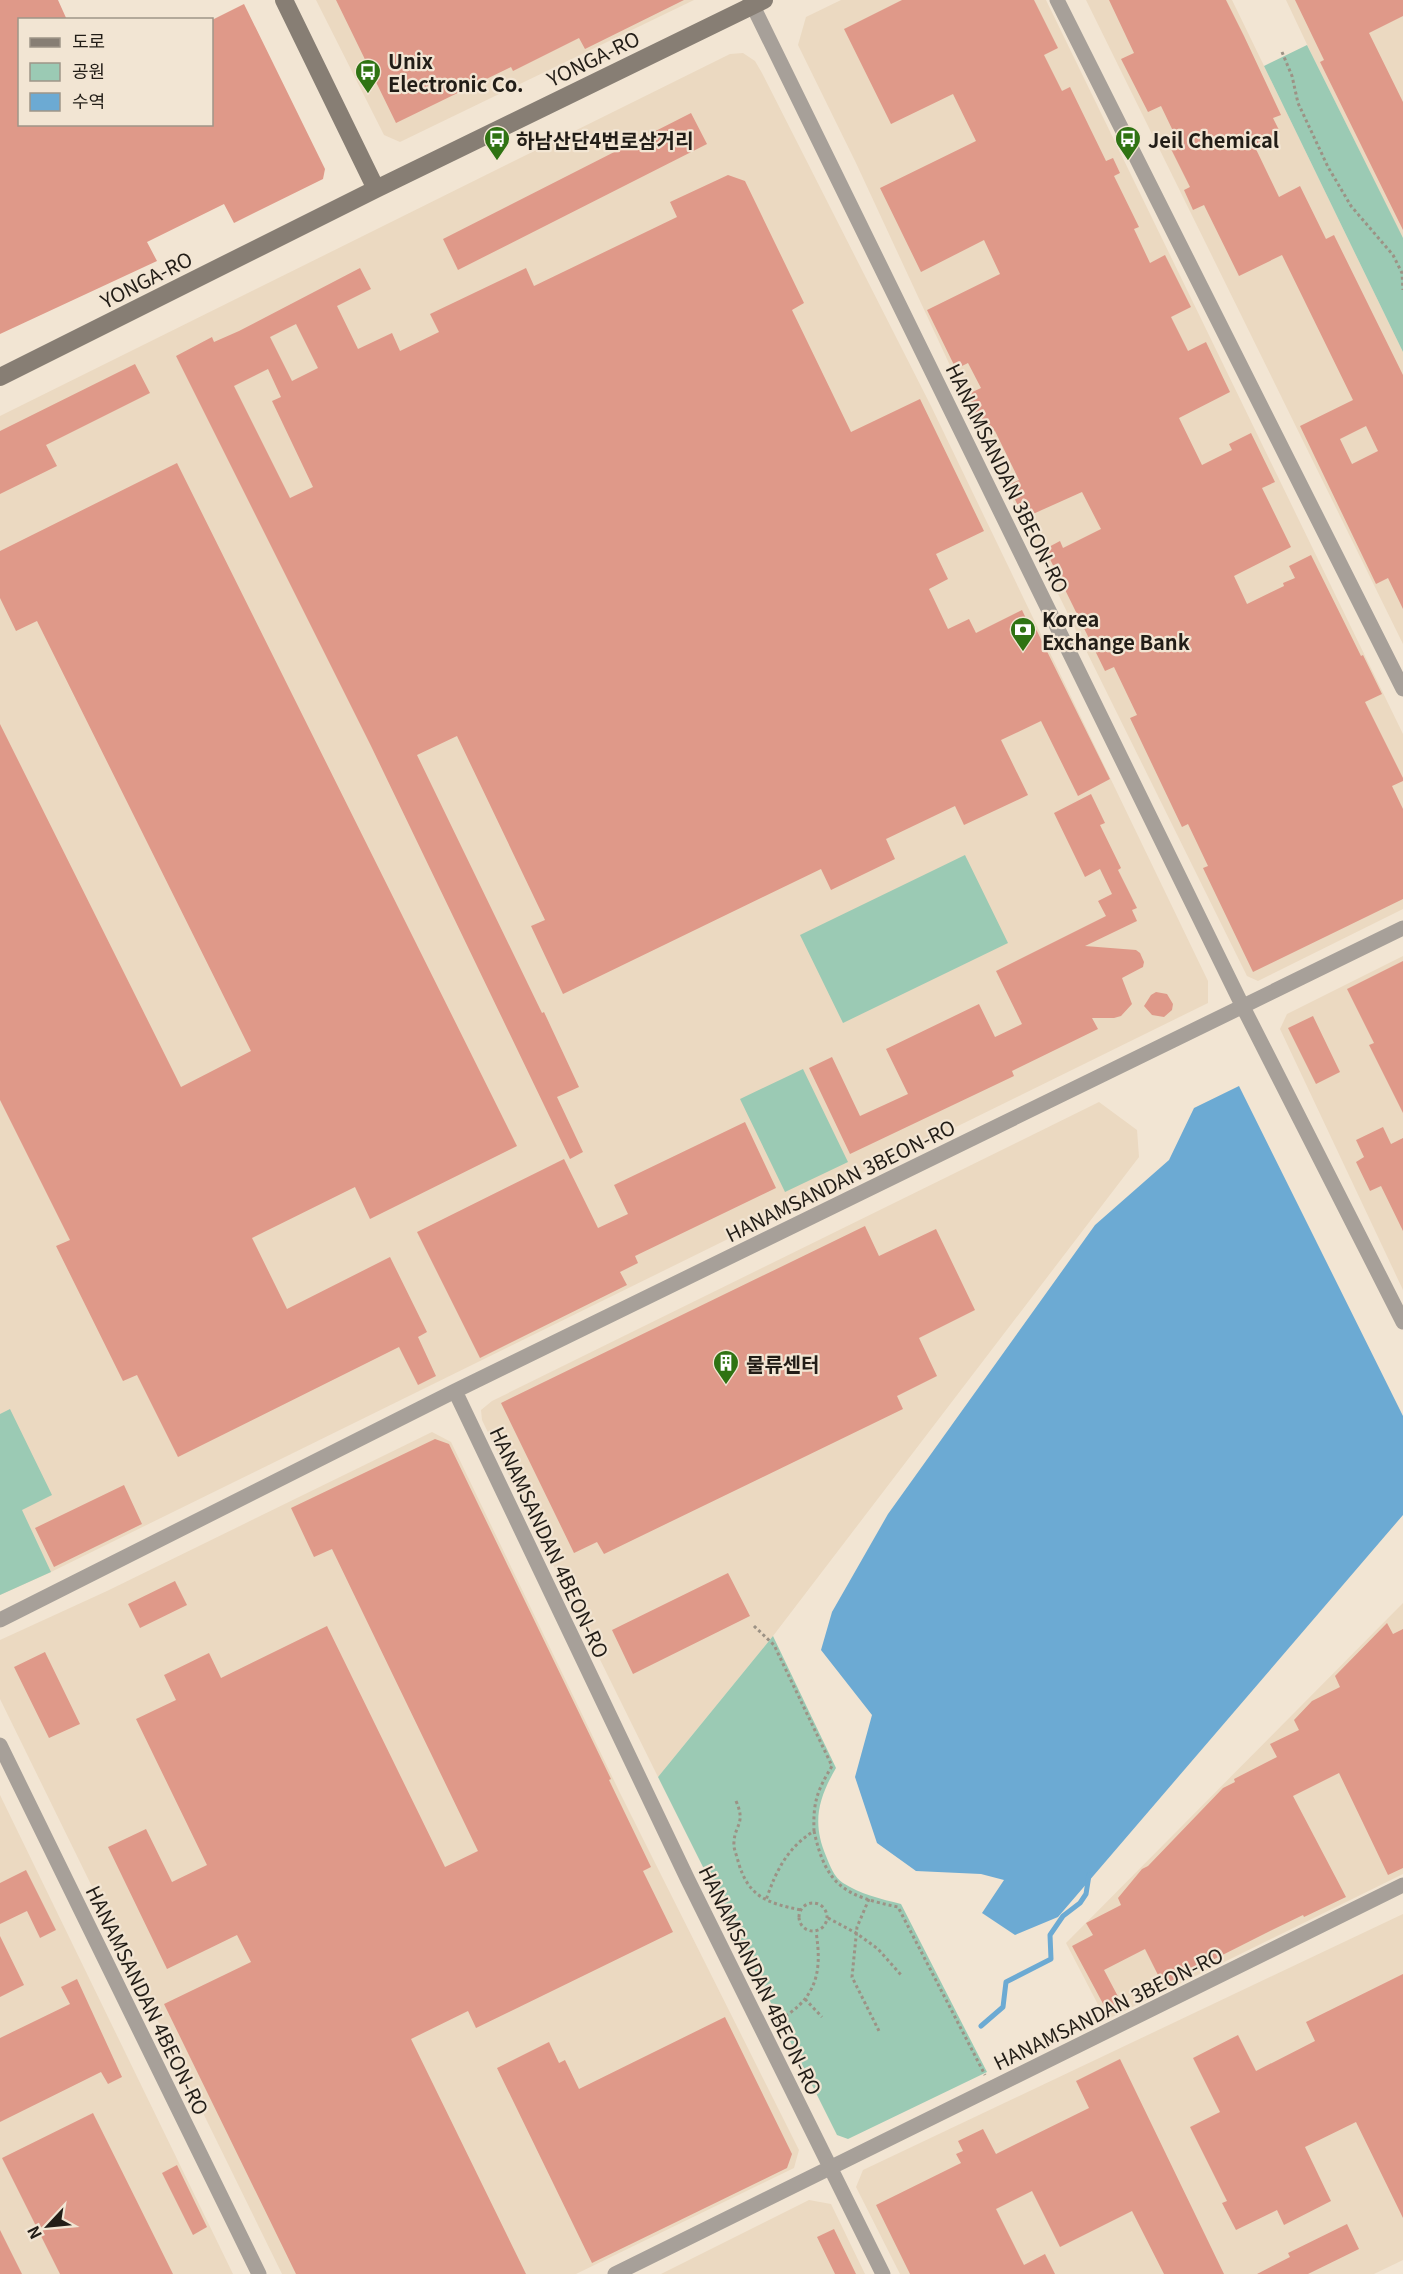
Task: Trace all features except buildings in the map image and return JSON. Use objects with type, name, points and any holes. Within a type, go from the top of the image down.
[{"type":"street","points":[[284,0],[376,189]]},
{"type":"street","points":[[1058,0],[1403,689]]},
{"type":"street","name":"YONGA-RO","points":[[0,377],[756,2]]},
{"type":"street","name":"HANAMSANDAN 3BEON-RO","points":[[756,2],[1243,1007],[1403,1322]]},
{"type":"street","name":"HANAMSANDAN 3BEON-RO","points":[[455,1391],[1403,928]]},
{"type":"street","points":[[0,1620],[455,1391]]},
{"type":"street","name":"HANAMSANDAN 4BEON-RO","points":[[455,1391],[688,1880],[883,2274]]},
{"type":"street","name":"HANAMSANDAN 4BEON-RO","points":[[0,1745],[259,2274]]},
{"type":"street","name":"HANAMSANDAN 3BEON-RO","points":[[832,2169],[1403,1885]]},
{"type":"street","points":[[615,2274],[832,2169]]},
{"type":"path","points":[[1282,52],[1292,76],[1298,103],[1328,167],[1351,206],[1393,255],[1402,273],[1403,290]]},
{"type":"path","points":[[754,1626],[774,1645],[832,1766],[823,1781],[813,1808],[814,1831],[828,1873],[840,1886],[869,1899],[898,1907],[992,2089]]},
{"type":"path","points":[[736,1802],[741,1812],[740,1824],[733,1843],[741,1869],[755,1893],[773,1905],[801,1910]]},
{"type":"path","points":[[766,1900],[776,1872],[790,1850],[814,1831]]},
{"type":"path","points":[[869,1899],[856,1933],[852,1977],[880,2033]]},
{"type":"path","points":[[818,1903],[827,1912],[828,1918],[826,1924],[816,1932],[809,1931],[800,1923],[801,1910],[805,1905],[818,1903]]},
{"type":"path","points":[[828,1918],[856,1933],[878,1949],[902,1976]]},
{"type":"path","points":[[762,2028],[790,2014],[805,1999],[817,1976],[820,1957],[816,1932]]},
{"type":"path","points":[[805,1999],[822,2017]]},
{"type":"shaded area","points":[[316,0],[694,0],[400,142],[384,135]]},
{"type":"shaded area","points":[[841,0],[1046,0],[1403,734],[1403,909],[1258,981],[1247,976],[1025,527],[856,163],[798,45],[806,17]]},
{"type":"shaded area","points":[[1086,0],[1232,0],[1403,352],[1403,644]]},
{"type":"shaded area","points":[[1286,0],[1403,0],[1403,239],[1312,55]]},
{"type":"shaded area","points":[[743,53],[755,61],[762,73],[931,406],[1208,981],[1208,1003],[0,1595],[0,416],[730,54]]},
{"type":"shaded area","points":[[1403,956],[1403,1290],[1280,1029],[1287,1014]]},
{"type":"shaded area","points":[[1099,1102],[1137,1130],[1139,1157],[773,1636],[658,1777],[493,1443],[482,1420],[481,1410],[492,1401]]},
{"type":"shaded area","points":[[432,1432],[451,1442],[620,1793],[799,2150],[794,2168],[576,2274],[282,2274],[0,1699],[0,1640],[107,1591]]},
{"type":"shaded area","points":[[1403,1603],[1403,1874],[1106,2020],[1066,1943]]},
{"type":"shaded area","points":[[0,1795],[233,2274],[0,2274]]},
{"type":"shaded area","points":[[1403,1914],[1403,2260],[1374,2274],[900,2274],[856,2187],[863,2170]]},
{"type":"shaded area","points":[[809,2200],[831,2204],[865,2274],[661,2274]]},
{"type":"green space","points":[[1307,45],[1403,238],[1403,352],[1264,66]]},
{"type":"green space","points":[[965,855],[1008,943],[843,1023],[800,935]]},
{"type":"green space","points":[[803,1069],[848,1162],[785,1192],[740,1099]]},
{"type":"green space","points":[[10,1409],[52,1495],[22,1510],[51,1572],[0,1595],[0,1414]]},
{"type":"green space","points":[[773,1636],[836,1768],[821,1801],[818,1822],[822,1844],[831,1867],[840,1881],[850,1887],[871,1896],[901,1904],[987,2072],[848,2139],[837,2135],[658,1777]]},
{"type":"water","points":[[1239,1086],[1403,1416],[1403,1515],[1058,1917],[1015,1935],[982,1913],[1004,1880],[981,1874],[916,1871],[877,1843],[855,1777],[872,1715],[821,1650],[832,1612],[888,1514],[1095,1225],[1169,1160],[1194,1108]]},
{"type":"waterway","points":[[981,2026],[1003,2007],[1006,1982],[1051,1959],[1050,1935],[1063,1916],[1080,1903],[1086,1894],[1089,1875]]},
{"type":"place","name":"Unix Electronic Co.","points":[[368,95]]},
{"type":"place","name":"하남산단4번로삼거리","points":[[497,162]]},
{"type":"place","name":"Jeil Chemical","points":[[1128,162]]},
{"type":"place","name":"Korea Exchange Bank","points":[[1023,653]]},
{"type":"place","name":"물류센터","points":[[726,1386]]}]
